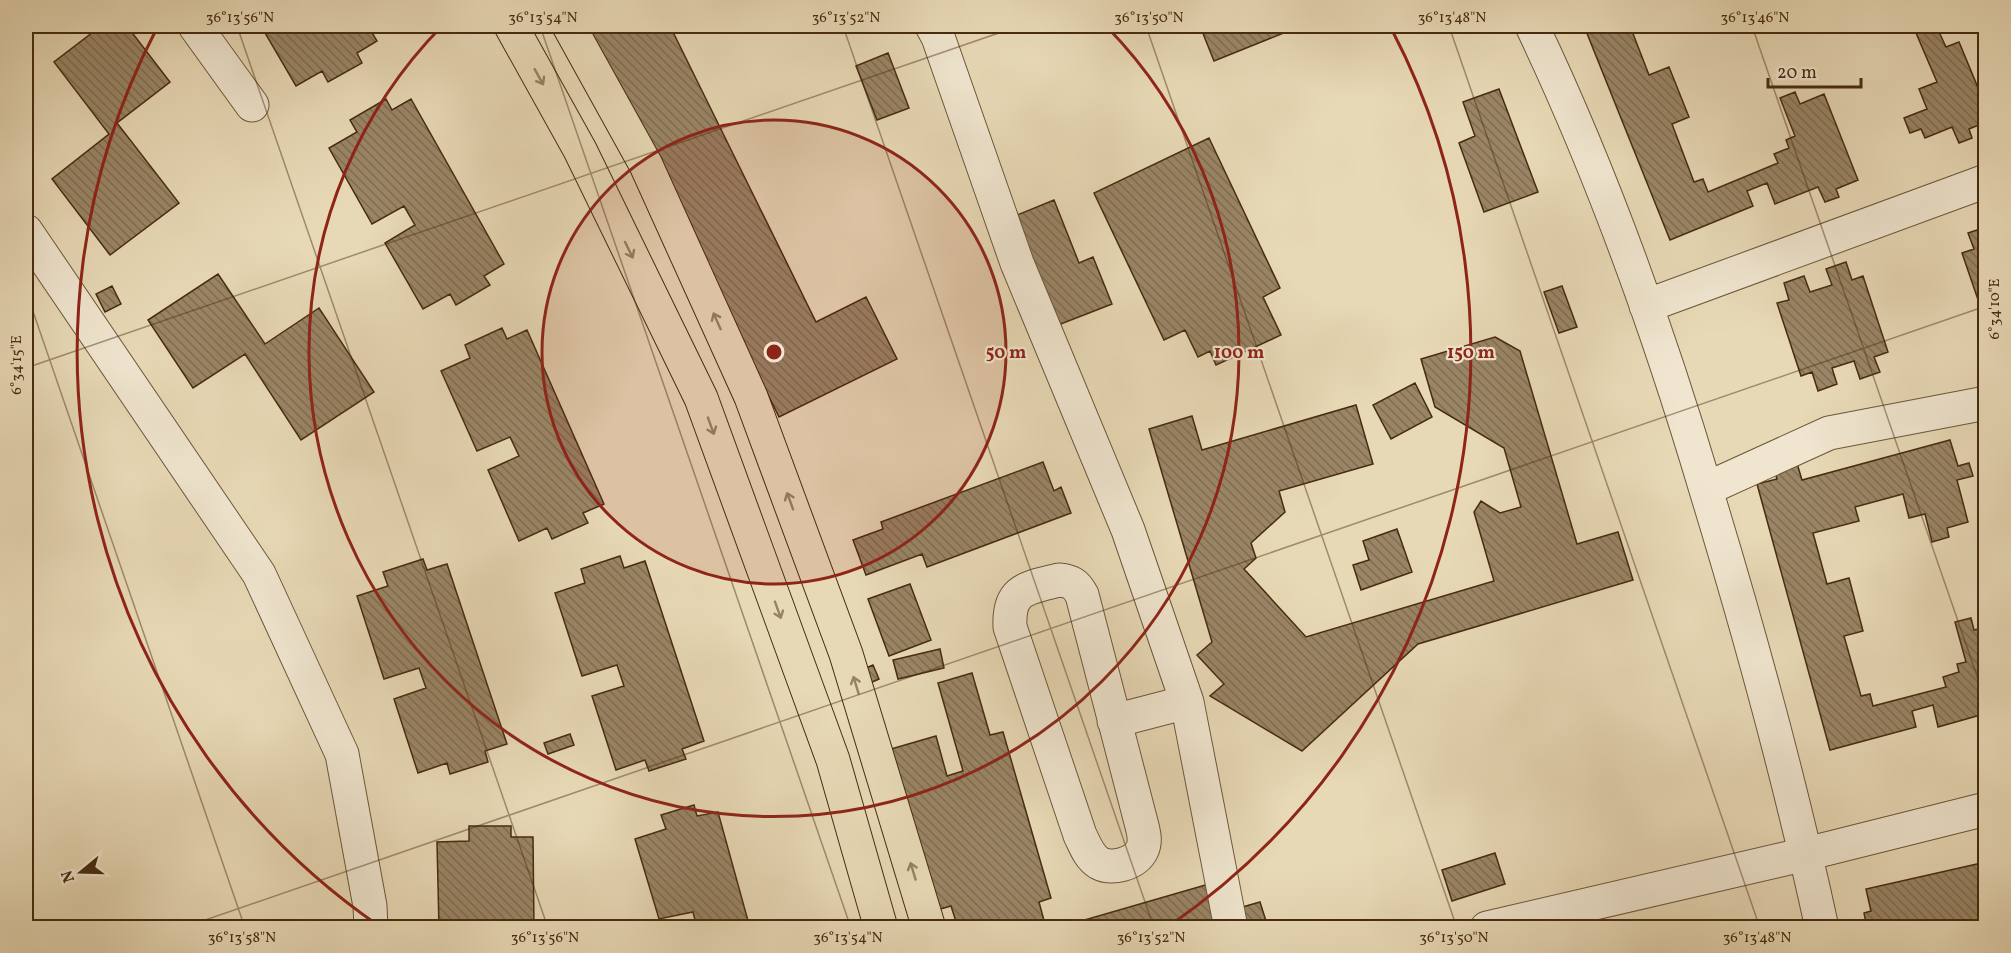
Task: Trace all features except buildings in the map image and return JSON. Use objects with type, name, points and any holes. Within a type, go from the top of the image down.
[{"type":"main road","points":[[511,26],[580,150],[701,398],[833,760],[881,927]]},
{"type":"main road","points":[[569,26],[646,165],[751,397],[846,654],[929,927]]},
{"type":"street","points":[[195,26],[252,105]]},
{"type":"street","points":[[932,26],[938,37],[1017,263],[1128,530],[1187,702],[1232,927]]},
{"type":"street","points":[[1532,26],[1622,238],[1689,430],[1744,614],[1806,854],[1822,927]]},
{"type":"street","points":[[1646,306],[1986,181]]},
{"type":"street","points":[[26,231],[259,574],[342,754],[370,906],[371,927]]},
{"type":"street","points":[[1706,489],[1828,433],[1986,403]]},
{"type":"street","points":[[1059,580],[1069,581],[1077,586],[1082,595],[1114,721],[1145,839],[1137,857],[1127,863],[1113,866],[1100,863],[1094,858],[1080,835],[1010,627],[1009,610],[1015,598],[1027,588],[1059,580]]},
{"type":"street","points":[[1114,721],[1187,702]]},
{"type":"street","points":[[1487,927],[1806,854],[1986,809]]}]
